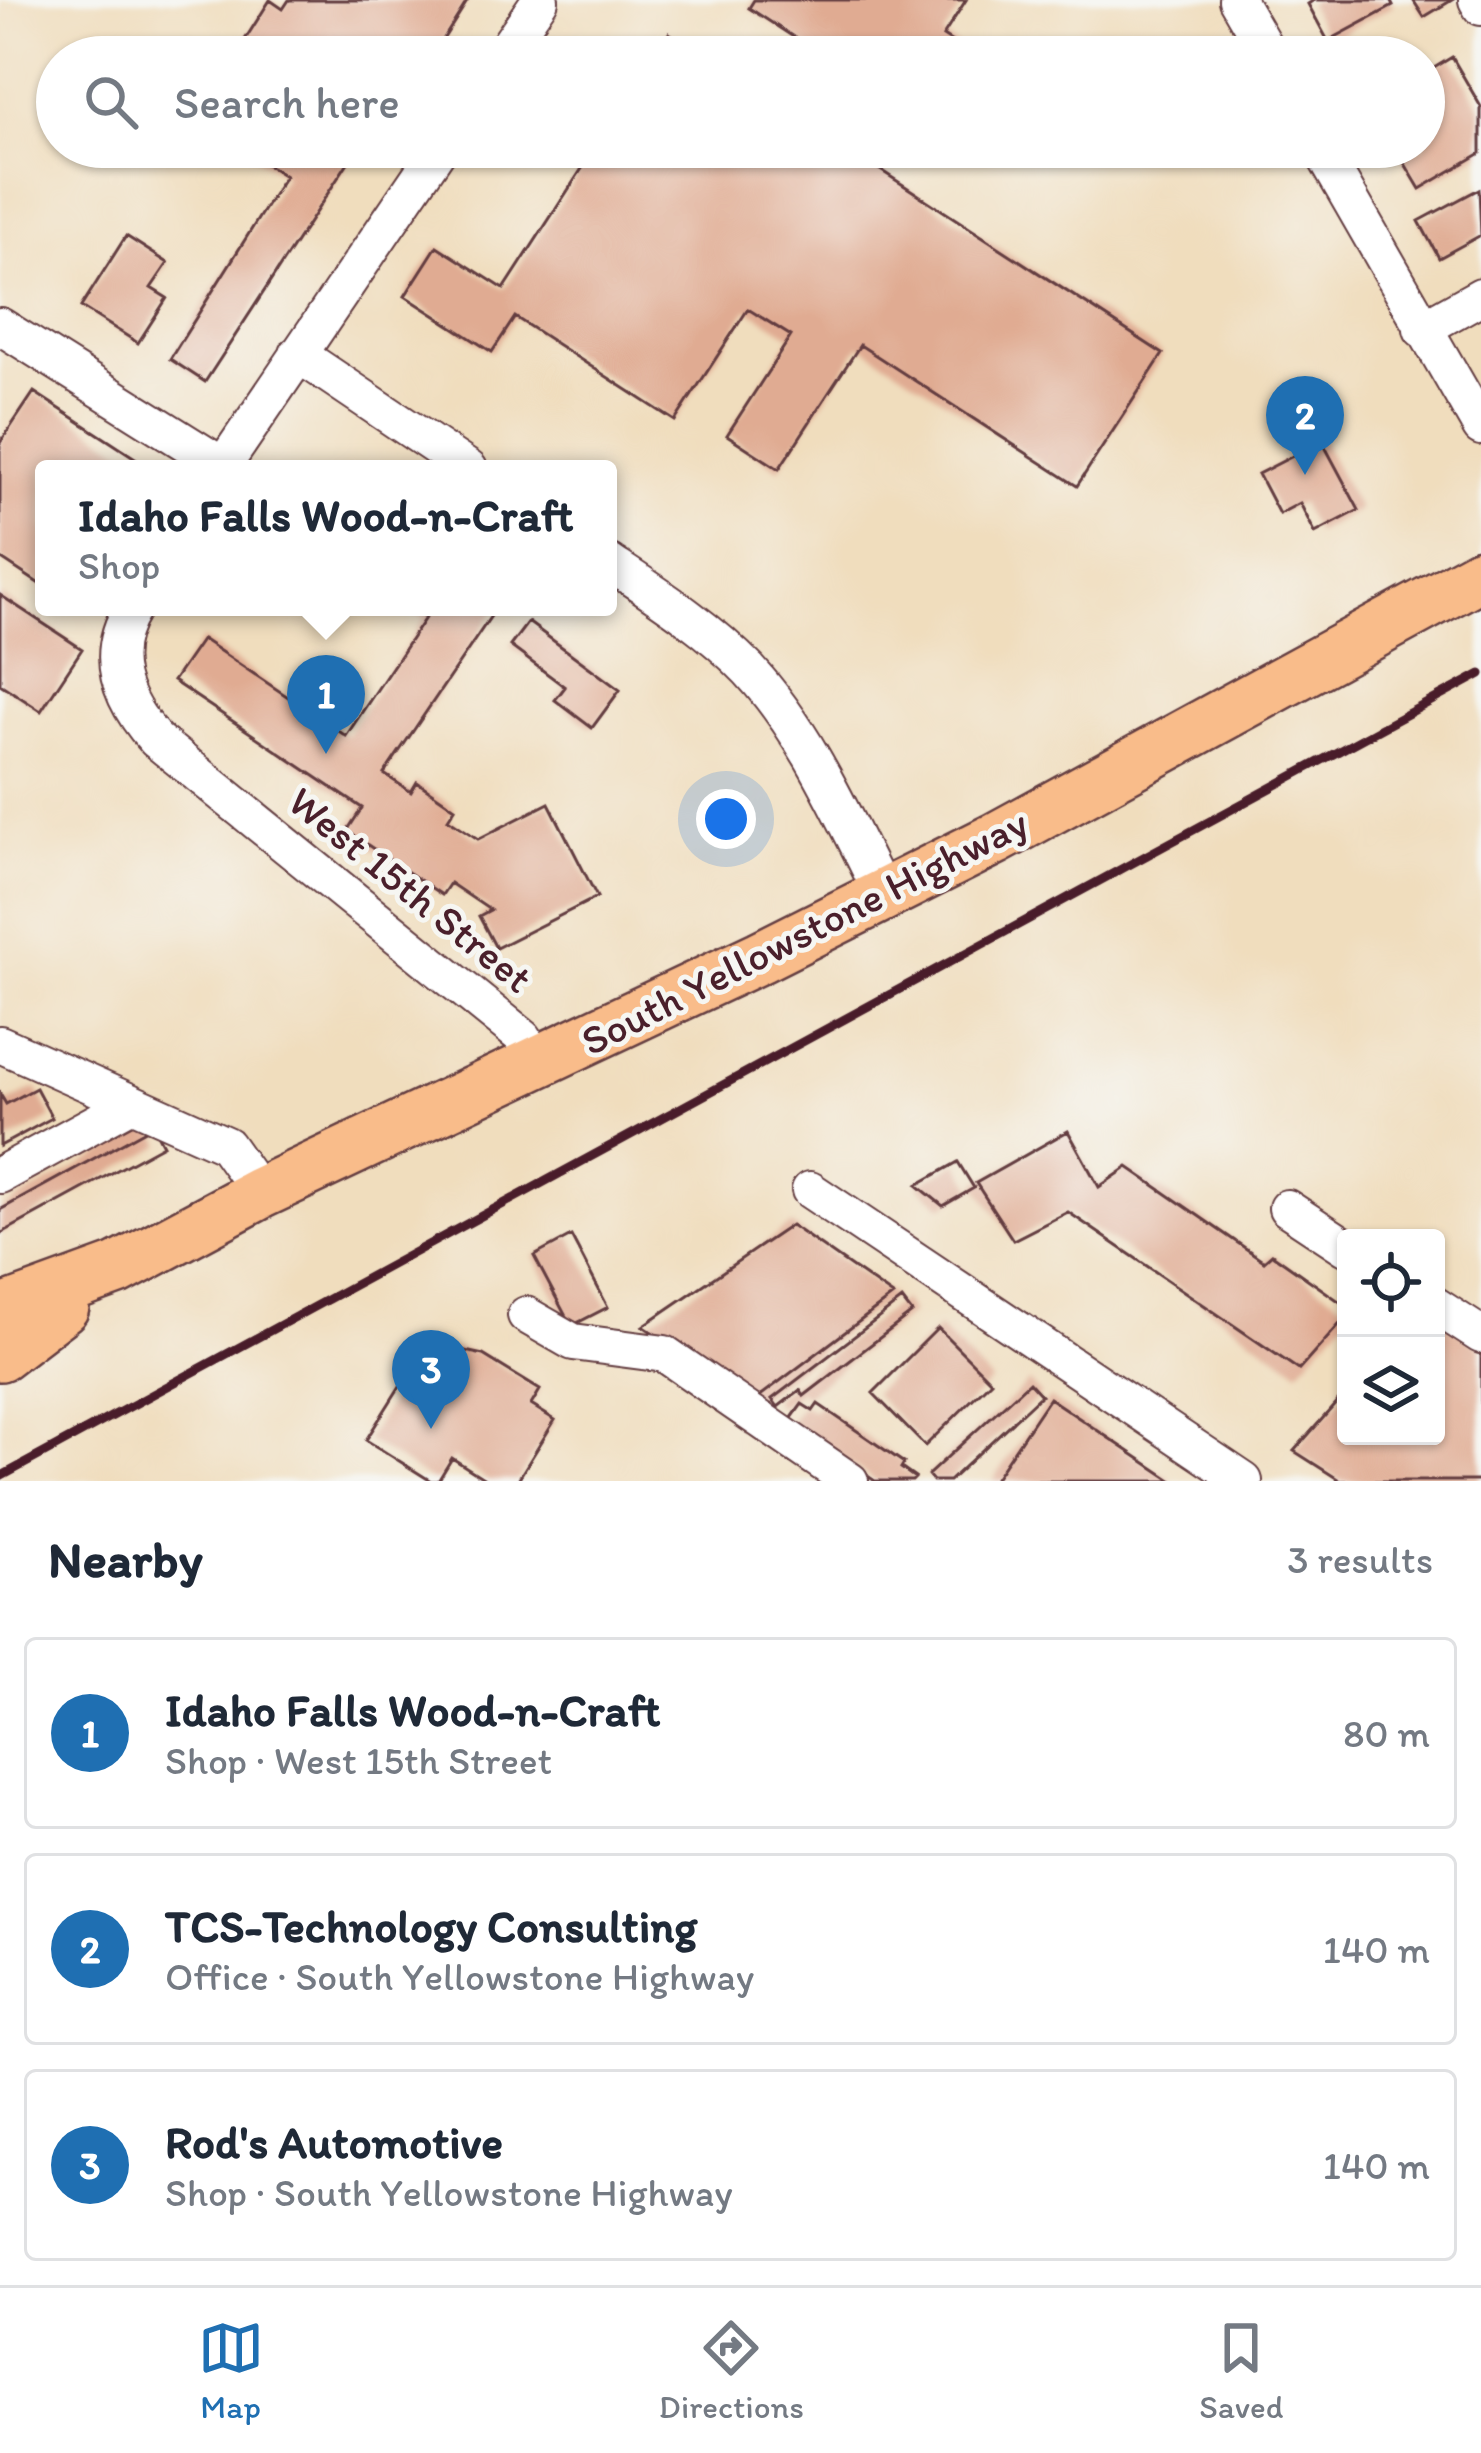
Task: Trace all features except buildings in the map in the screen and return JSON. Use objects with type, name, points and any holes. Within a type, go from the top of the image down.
[{"type":"highway","name":"South Yellowstone Highway","points":[[0,1355],[118,1269],[260,1193],[883,895],[1481,574]]},
{"type":"highway","name":"South Yellowstone Highway","points":[[0,1312],[118,1269]]},
{"type":"highway","points":[[0,1302],[118,1269]]},
{"type":"street","points":[[516,36],[541,0]]},
{"type":"street","points":[[1238,0],[1258,36]]},
{"type":"street","points":[[227,460],[426,168]]},
{"type":"street","points":[[1332,168],[1481,427]]},
{"type":"street","points":[[1422,329],[1481,296]]},
{"type":"street","points":[[0,326],[211,460]]},
{"type":"street","points":[[298,354],[456,460]]},
{"type":"street","points":[[617,568],[668,602],[749,670],[815,761],[883,895]]},
{"type":"street","name":"West 15th Street","points":[[127,616],[118,657],[122,688],[131,712],[156,740],[524,1038],[538,1064]]},
{"type":"street","points":[[0,1044],[226,1145],[260,1193]]},
{"type":"street","points":[[0,1064],[83,1082]]},
{"type":"street","points":[[0,1175],[132,1103]]},
{"type":"street","points":[[810,1190],[1244,1481]]},
{"type":"street","points":[[1287,1208],[1337,1241]]},
{"type":"street","points":[[1445,1312],[1481,1335]]},
{"type":"street","points":[[526,1315],[573,1342],[664,1354],[850,1481]]},
{"type":"railway","points":[[0,1477],[1481,674]]},
{"type":"place","name":"TCS-Technology Consulting","points":[[1305,475]]},
{"type":"place","name":"Idaho Falls Wood-n-Craft","points":[[326,754]]},
{"type":"place","name":"Rod's Automotive","points":[[431,1429]]}]
